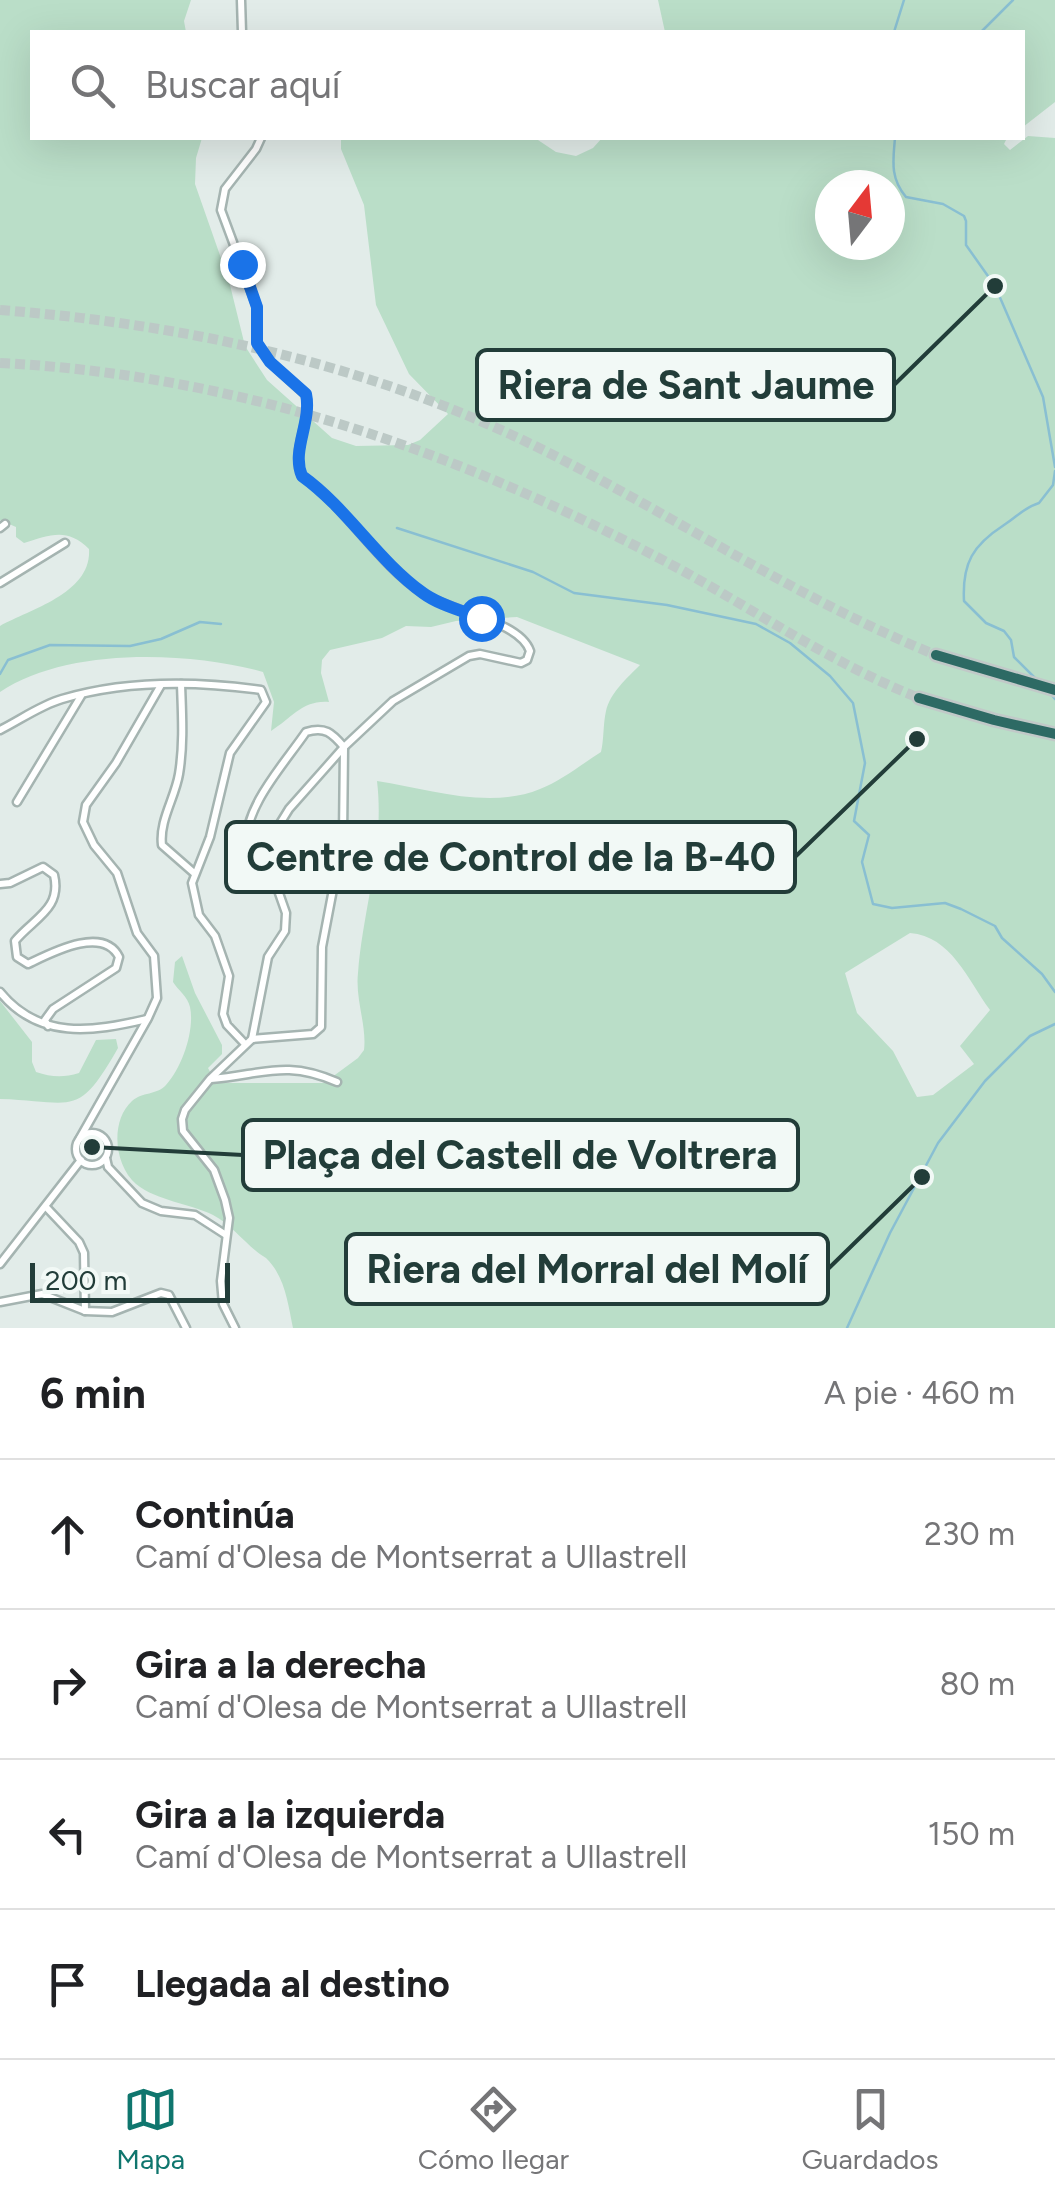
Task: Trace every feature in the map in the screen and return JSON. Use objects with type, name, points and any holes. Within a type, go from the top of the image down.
[{"type":"highway","points":[[936,655],[1055,690]]},
{"type":"highway","points":[[919,698],[1055,734]]},
{"type":"street","points":[[241,0],[242,30]]},
{"type":"street","points":[[234,1328],[222,1292],[226,1200],[214,1170],[183,1131],[184,1110],[249,1042],[268,958],[285,931],[286,913],[267,859],[273,835],[289,809],[344,747],[393,701],[456,662],[480,654],[521,663],[530,651],[518,634],[425,595],[326,492],[302,476],[298,453],[308,422],[306,394],[270,362],[257,343],[257,307],[220,210],[224,189],[259,140]]},
{"type":"street","points":[[0,582],[65,543]]},
{"type":"street","points":[[0,730],[58,700],[81,695],[162,684],[216,684],[262,690],[266,702],[230,753],[210,836],[192,882],[199,915],[215,936],[229,976],[223,1014],[227,1025],[249,1042],[314,1034],[321,1027],[322,947],[343,837],[344,747],[332,733],[319,728],[306,732],[253,810],[245,830],[245,849],[256,858],[267,859]]},
{"type":"street","points":[[80,1160],[76,1146],[157,998],[154,956],[136,933],[118,873],[94,845],[83,822],[86,804],[116,763],[162,684]]},
{"type":"street","points":[[181,684],[179,776],[160,834],[162,846],[194,873]]},
{"type":"street","points":[[17,802],[81,695]]},
{"type":"street","points":[[0,884],[43,867],[54,875],[57,888],[50,910],[15,941],[17,957],[28,964],[86,942],[105,944],[120,957],[116,968],[53,1009],[45,1020],[48,1026]]},
{"type":"street","points":[[0,992],[29,1020],[48,1026],[114,1026],[148,1018]]},
{"type":"street","points":[[210,1079],[271,1068],[316,1073],[337,1082]]},
{"type":"street","points":[[80,1138],[90,1132],[100,1134],[108,1142],[108,1168],[142,1203],[161,1211],[196,1215],[227,1236]]},
{"type":"street","points":[[80,1160],[94,1165],[106,1158]]},
{"type":"street","points":[[0,1264],[80,1160]]},
{"type":"street","points":[[46,1206],[79,1242],[84,1253],[85,1311]]},
{"type":"street","points":[[0,1302],[42,1294],[85,1311],[112,1312],[161,1294],[168,1296],[186,1328]]},
{"type":"green space","points":[[0,0],[191,0],[184,21],[186,30],[30,30],[30,140],[201,140],[195,184],[229,281],[245,346],[267,380],[332,438],[356,446],[408,445],[420,440],[448,414],[409,374],[376,305],[364,205],[341,149],[341,140],[538,140],[556,152],[576,156],[600,140],[1006,140],[1004,144],[1010,150],[1028,136],[1055,138],[1055,1328],[293,1328],[282,1282],[266,1258],[213,1215],[136,1184],[119,1155],[118,1131],[125,1110],[136,1098],[166,1085],[186,1048],[190,1007],[173,982],[175,962],[182,956],[195,993],[222,1045],[222,1054],[208,1068],[216,1083],[324,1083],[364,1050],[358,983],[376,854],[377,781],[480,798],[520,795],[548,786],[601,752],[608,704],[640,665],[517,617],[456,621],[431,627],[406,626],[382,638],[330,650],[322,660],[321,673],[329,702],[304,707],[271,731],[274,702],[263,672],[200,660],[93,660],[27,677],[0,692],[0,626],[70,588],[81,577],[89,549],[66,535],[24,543],[16,537],[16,527],[0,520]],"holes":[[[910,933],[937,942],[966,973],[990,1010],[960,1046],[974,1064],[933,1095],[917,1097],[893,1051],[857,1013],[845,973]]]},
{"type":"green space","points":[[658,0],[1055,0],[1055,102],[1025,125],[1025,30],[665,30]]},
{"type":"green space","points":[[0,1001],[32,1042],[36,1072],[57,1076],[79,1073],[96,1040],[116,1039],[118,1048],[93,1087],[71,1101],[0,1099]]},
{"type":"waterway","points":[[895,30],[904,0]]},
{"type":"waterway","points":[[983,30],[1013,0]]},
{"type":"waterway","points":[[895,140],[895,176],[906,197],[943,204],[964,216],[966,245],[995,286],[1043,397],[1055,467]]},
{"type":"waterway","points":[[1036,679],[1014,657],[1011,640],[1004,631],[986,623],[964,601],[965,576],[977,548],[993,532],[1039,503],[1053,485],[1055,471]]},
{"type":"waterway","points":[[397,528],[533,572],[574,593],[667,605],[756,624],[790,643],[830,676],[853,703],[865,763],[854,821],[869,835],[862,862],[873,904],[892,908],[945,903],[961,909],[995,926],[1055,992]]},
{"type":"waterway","points":[[0,674],[8,660],[50,645],[130,646],[161,639],[200,622],[221,624]]},
{"type":"waterway","points":[[1049,692],[1055,699]]},
{"type":"waterway","points":[[847,1328],[890,1233],[938,1143],[985,1081],[1030,1036],[1055,1024]]},
{"type":"tunnel","points":[[0,310],[69,316],[206,338],[340,370],[406,392],[533,445],[833,608],[936,655]]},
{"type":"tunnel","points":[[0,363],[180,384],[354,428],[439,458],[604,530],[829,655],[919,698]]},
{"type":"place","name":"Riera de Sant Jaume","points":[[995,286]]},
{"type":"place","name":"Centre de Control de la B-40","points":[[917,739]]},
{"type":"place","name":"Plaça del Castell de Voltrera","points":[[92,1147]]},
{"type":"place","name":"Riera del Morral del Molí","points":[[922,1177]]},
{"type":"route","points":[[242,264],[257,307],[257,343],[270,362],[306,394],[308,422],[298,453],[302,476],[326,492],[425,595],[481,618]]}]
